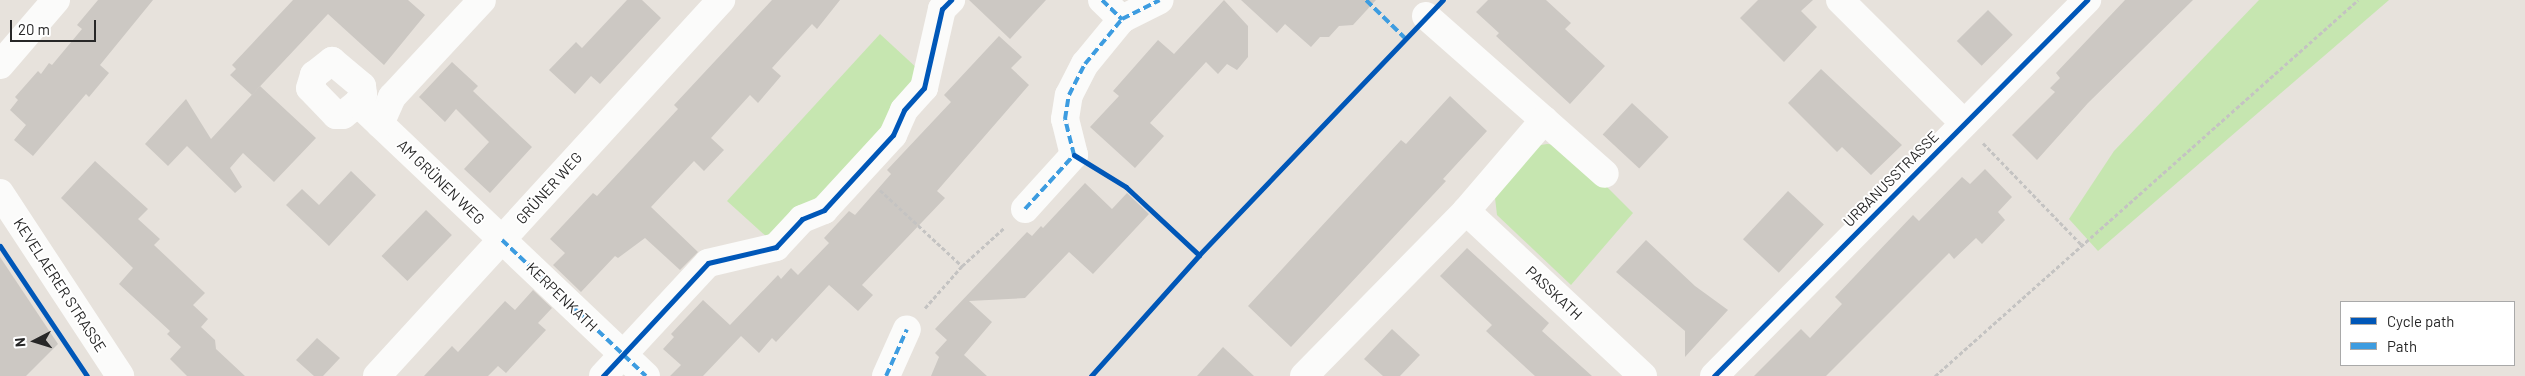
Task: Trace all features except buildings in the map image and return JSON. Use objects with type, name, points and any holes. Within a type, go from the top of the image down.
[{"type":"street","points":[[0,65],[56,0]]},
{"type":"street","points":[[380,124],[392,97],[482,0]]},
{"type":"street","name":"GRÜNER WEG","points":[[377,376],[721,0]]},
{"type":"street","points":[[603,376],[708,263],[776,247],[802,219],[824,210],[893,135],[904,110],[924,88],[942,9],[951,0]]},
{"type":"street","points":[[1102,0],[1122,18]]},
{"type":"street","points":[[1025,209],[1074,155],[1065,119],[1069,95],[1085,64],[1122,18],[1160,0]]},
{"type":"street","points":[[1840,0],[1964,123]]},
{"type":"street","name":"URBANUSSTRASSE","points":[[1714,376],[2087,0]]},
{"type":"street","points":[[1426,16],[1604,174]]},
{"type":"street","name":"AM GRÜNEN WEG","points":[[358,103],[502,240]]},
{"type":"street","points":[[1304,376],[1466,211],[1544,120]]},
{"type":"street","name":"KEVELAERER STRASSE","points":[[0,194],[120,376]]},
{"type":"street","name":"PASSKATH","points":[[1466,211],[1643,376]]},
{"type":"street","name":"KERPENKATH","points":[[502,240],[646,376]]},
{"type":"street","points":[[886,376],[907,329]]},
{"type":"path","points":[[1935,376],[2358,0]]},
{"type":"path","points":[[1964,123],[2082,245]]},
{"type":"path","points":[[859,172],[962,266]]},
{"type":"path","points":[[907,329],[962,266],[1025,209]]},
{"type":"green space","points":[[2259,0],[2389,0],[2098,251],[2069,219],[2114,151]]},
{"type":"green space","points":[[880,34],[919,70],[889,126],[818,204],[768,238],[727,201]]},
{"type":"green space","points":[[1547,144],[1560,145],[1576,156],[1633,213],[1571,285],[1497,215],[1494,189],[1535,146]]},
{"type":"marked path","points":[[1102,0],[1122,19],[1160,0]]},
{"type":"marked path","points":[[1366,0],[1405,38]]},
{"type":"marked path","points":[[1025,209],[1074,155],[1065,119],[1069,95],[1085,64],[1122,19]]},
{"type":"marked path","points":[[502,240],[646,376]]},
{"type":"marked path","points":[[886,376],[907,329]]},
{"type":"cycle path","points":[[603,376],[708,263],[776,247],[802,219],[824,210],[893,135],[904,110],[924,88],[942,9],[951,0]]},
{"type":"cycle path","points":[[1091,376],[1199,255],[1443,0]]},
{"type":"cycle path","points":[[1714,376],[2087,0]]},
{"type":"cycle path","points":[[1074,155],[1126,187],[1199,255]]},
{"type":"cycle path","points":[[0,246],[87,376]]}]
